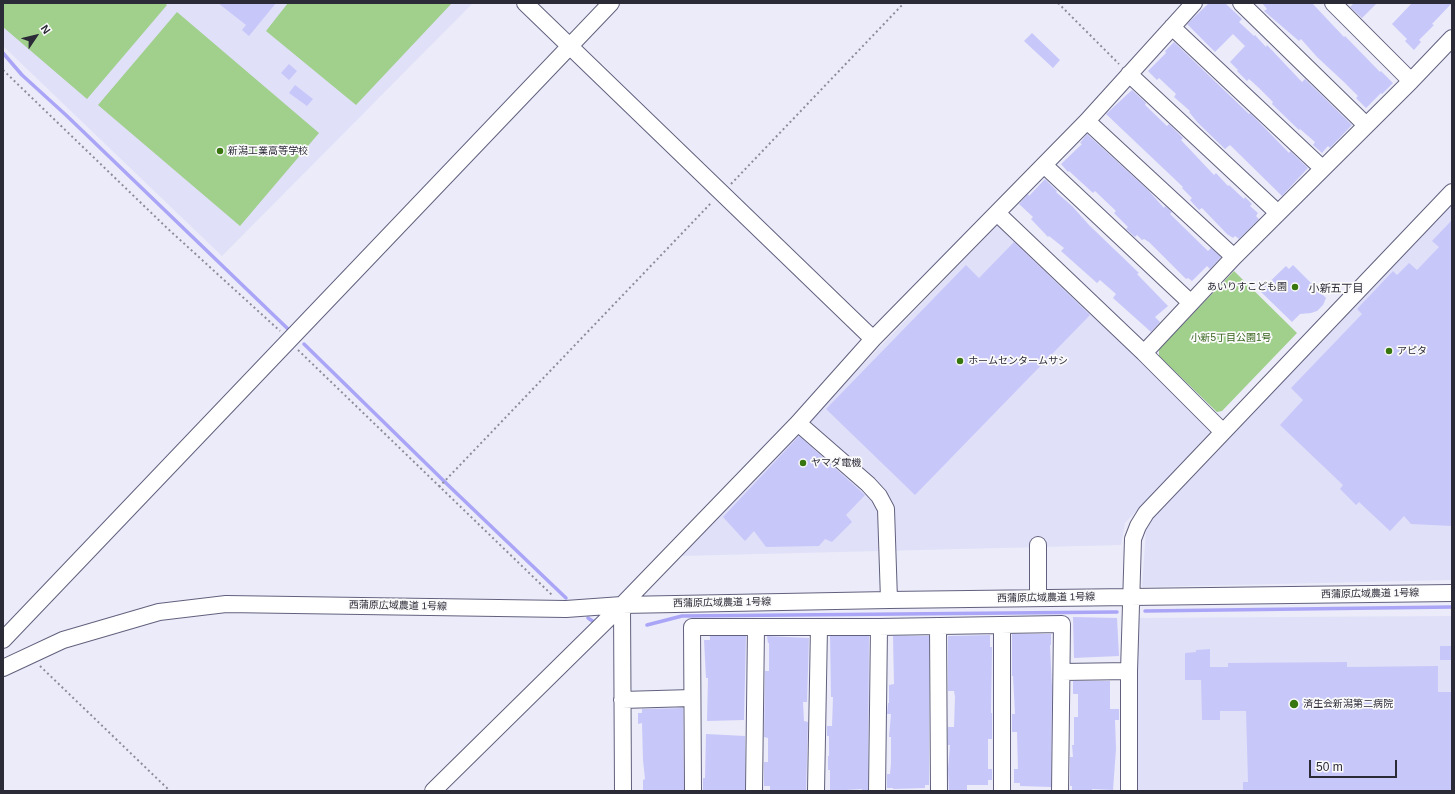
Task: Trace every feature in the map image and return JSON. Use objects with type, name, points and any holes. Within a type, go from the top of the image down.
[{"type":"street","points":[[525,3],[874,339]]},
{"type":"street","points":[[3,640],[611,3]]},
{"type":"street","points":[[433,791],[622,605],[798,423],[874,339],[1087,121],[1194,3]]},
{"type":"street","points":[[1241,3],[1366,124]]},
{"type":"street","points":[[1334,3],[1411,81]]},
{"type":"street","points":[[1172,27],[1322,168]]},
{"type":"street","points":[[1144,353],[1234,257],[1366,124],[1411,81],[1452,38]]},
{"type":"street","points":[[1129,74],[1278,213]]},
{"type":"street","points":[[1087,121],[1234,257]]},
{"type":"street","points":[[1044,165],[1191,303]]},
{"type":"street","points":[[1129,791],[1129,671],[1133,539],[1138,526],[1146,513],[1452,192]]},
{"type":"street","points":[[997,213],[1144,353],[1223,432]]},
{"type":"street","points":[[798,423],[868,484],[879,496],[886,508],[889,600]]},
{"type":"street","points":[[1038,546],[1038,597]]},
{"type":"street","name":"西蒲原広域農道 1号線","points":[[3,668],[63,640],[159,612],[226,604],[566,609],[622,605],[1038,597],[1452,593]]},
{"type":"street","points":[[622,605],[623,791]]},
{"type":"street","points":[[693,791],[692,627],[879,627],[1062,624],[1060,791]]},
{"type":"street","points":[[1002,625],[1002,791]]},
{"type":"street","points":[[938,626],[939,791]]},
{"type":"street","points":[[754,791],[756,627]]},
{"type":"street","points":[[816,791],[819,627]]},
{"type":"street","points":[[877,791],[879,627]]},
{"type":"street","points":[[1062,672],[1129,671]]},
{"type":"street","points":[[622,700],[692,698]]},
{"type":"path","points":[[439,487],[904,3]]},
{"type":"path","points":[[1058,3],[1129,74]]},
{"type":"path","points":[[3,70],[156,218],[283,334],[566,609]]},
{"type":"path","points":[[29,656],[170,791]]},
{"type":"shaded area","name":"新潟工業高等学校","points":[[3,3],[473,3],[222,256],[3,46]]},
{"type":"shaded area","points":[[1452,200],[1452,580],[1142,587],[1146,530],[1159,508]]},
{"type":"shaded area","points":[[999,223],[1017,238],[1213,431],[1125,523],[1121,545],[679,556]]},
{"type":"shaded area","name":"済生会新潟第二病院","points":[[1452,616],[1452,791],[1138,791],[1136,618]]},
{"type":"green space","points":[[3,3],[164,3],[167,5],[87,99],[3,27]]},
{"type":"green space","points":[[288,3],[452,3],[356,105],[266,31]]},
{"type":"green space","points":[[177,12],[319,133],[240,226],[98,105]]},
{"type":"green space","name":"小新5丁目公園1号","points":[[1234,271],[1297,333],[1222,411],[1217,412],[1159,356],[1159,349]]},
{"type":"building","points":[[218,3],[276,3],[249,36],[242,30],[246,25]]},
{"type":"building","points":[[1209,3],[1225,3],[1242,19],[1239,22],[1254,36],[1255,35],[1266,47],[1267,45],[1302,82],[1305,79],[1352,125],[1330,148],[1328,146],[1322,153],[1313,145],[1315,142],[1300,129],[1299,130],[1272,104],[1273,102],[1259,88],[1249,79],[1247,81],[1237,71],[1238,70],[1230,62],[1245,46],[1233,34],[1215,52],[1187,24]]},
{"type":"building","points":[[1262,3],[1312,3],[1344,37],[1345,36],[1380,72],[1381,71],[1393,83],[1366,108],[1356,98],[1358,96],[1317,57],[1301,39],[1299,41],[1264,11],[1267,9]]},
{"type":"building","points":[[1354,3],[1377,3],[1362,18],[1350,7]]},
{"type":"building","points":[[1412,3],[1452,3],[1432,24],[1434,25],[1419,40],[1421,42],[1414,50],[1405,41],[1407,39],[1392,24]]},
{"type":"building","points":[[1032,33],[1060,60],[1053,68],[1024,41]]},
{"type":"building","points":[[1174,42],[1249,114],[1250,113],[1289,153],[1290,151],[1308,168],[1282,196],[1230,145],[1225,149],[1198,123],[1189,112],[1190,111],[1174,97],[1176,94],[1159,78],[1157,80],[1148,71],[1166,53],[1165,51]]},
{"type":"building","points":[[289,64],[297,71],[289,80],[281,73]]},
{"type":"building","points":[[295,85],[313,99],[307,106],[289,93]]},
{"type":"building","points":[[1132,90],[1167,126],[1169,124],[1183,138],[1181,140],[1214,175],[1216,173],[1228,186],[1229,185],[1244,199],[1245,197],[1252,204],[1250,206],[1258,213],[1256,216],[1259,219],[1239,239],[1235,236],[1233,238],[1227,234],[1202,208],[1199,210],[1190,200],[1192,198],[1182,188],[1183,187],[1106,114]]},
{"type":"building","points":[[1087,134],[1148,190],[1164,208],[1165,206],[1172,212],[1170,214],[1208,251],[1211,248],[1221,257],[1210,269],[1207,266],[1192,281],[1188,278],[1186,279],[1149,242],[1144,239],[1142,240],[1137,235],[1135,237],[1126,229],[1128,227],[1114,213],[1116,211],[1095,191],[1093,193],[1069,171],[1068,172],[1061,164],[1082,144],[1080,143]]},
{"type":"building","points":[[1045,179],[1089,225],[1139,273],[1137,274],[1168,306],[1155,317],[1160,322],[1151,332],[1113,298],[1116,294],[1100,280],[1097,283],[1061,251],[1064,248],[1049,236],[1048,237],[1031,219],[1033,217],[1019,204]]},
{"type":"building","name":"アピタ","points":[[1452,220],[1452,526],[1411,524],[1404,516],[1390,531],[1359,502],[1356,505],[1340,489],[1343,485],[1280,425],[1303,400],[1291,388],[1362,314],[1357,309],[1393,271],[1397,275],[1409,263],[1417,270],[1439,247],[1432,241]]},
{"type":"building","name":"ホームセンタームサシ","points":[[1014,242],[1090,315],[915,495],[826,409],[966,265],[979,278]]},
{"type":"building","points":[[1293,265],[1326,298],[1323,305],[1317,311],[1300,314],[1292,322],[1260,291],[1286,266],[1289,269]]},
{"type":"building","name":"ヤマダ電機","points":[[799,436],[865,495],[846,515],[852,522],[832,542],[825,539],[819,546],[766,547],[754,531],[745,541],[723,517]]},
{"type":"building","points":[[1073,617],[1117,618],[1119,656],[1074,658]]},
{"type":"building","points":[[1012,634],[1051,634],[1051,787],[1020,786],[1020,783],[1014,783],[1014,769],[1018,769],[1017,732],[1012,732],[1012,714],[1015,714],[1012,676]]},
{"type":"building","points":[[990,635],[990,647],[992,647],[992,739],[988,739],[988,769],[992,769],[992,780],[988,780],[988,785],[967,785],[967,791],[949,791],[948,769],[950,745],[948,745],[948,727],[954,727],[955,697],[954,691],[948,691],[948,636]]},
{"type":"building","points":[[710,636],[746,636],[744,720],[707,721],[708,678],[706,678],[704,640],[710,640]]},
{"type":"building","points":[[767,636],[809,638],[807,702],[803,702],[804,721],[808,722],[806,791],[770,791],[770,786],[764,786],[764,762],[768,762],[768,738],[764,737],[765,671],[769,671],[769,643]]},
{"type":"building","points":[[830,636],[869,636],[868,791],[862,791],[862,789],[830,791],[830,770],[828,770],[829,736],[827,736],[827,726],[832,726],[833,697],[831,697]]},
{"type":"building","points":[[893,636],[929,636],[929,785],[925,785],[925,788],[887,788],[887,774],[890,774],[891,763],[891,737],[889,737],[891,714],[887,714],[889,703],[889,685],[894,684]]},
{"type":"building","points":[[1440,646],[1452,646],[1452,660],[1440,660]]},
{"type":"building","points":[[1210,649],[1210,667],[1228,667],[1228,663],[1347,662],[1347,667],[1438,666],[1438,692],[1452,692],[1452,791],[1243,791],[1243,782],[1248,782],[1246,711],[1220,711],[1220,720],[1202,720],[1201,680],[1185,680],[1185,653],[1196,652],[1196,650]]},
{"type":"building","points":[[1073,681],[1110,681],[1110,709],[1119,709],[1119,720],[1115,720],[1116,749],[1113,790],[1092,789],[1092,791],[1072,791],[1072,786],[1070,786],[1070,757],[1073,757],[1072,745],[1074,745],[1074,717],[1078,717],[1078,694],[1073,694]]},
{"type":"building","points":[[683,708],[684,791],[643,791],[643,780],[645,779],[642,723],[638,724],[638,713],[642,713],[642,709]]},
{"type":"building","points":[[706,734],[745,736],[745,791],[703,791],[703,778],[705,778]]},
{"type":"waterway","points":[[3,53],[22,75],[67,116],[288,329]]},
{"type":"waterway","points":[[304,344],[566,598]]},
{"type":"waterway","points":[[1145,611],[1452,607]]},
{"type":"waterway","points":[[647,625],[682,616],[1117,612]]},
{"type":"waterway","points":[[588,618],[594,622]]},
{"type":"place","name":"新潟工業高等学校","points":[[220,151]]},
{"type":"place","name":"あいりすこども園","points":[[1295,287]]},
{"type":"place","name":"アピタ","points":[[1389,351]]},
{"type":"place","name":"ホームセンタームサシ","points":[[960,361]]},
{"type":"place","name":"ヤマダ電機","points":[[803,463]]},
{"type":"place","name":"済生会新潟第二病院","points":[[1294,704]]},
{"type":"district","name":"小新五丁目","points":[[1336,289]]}]
